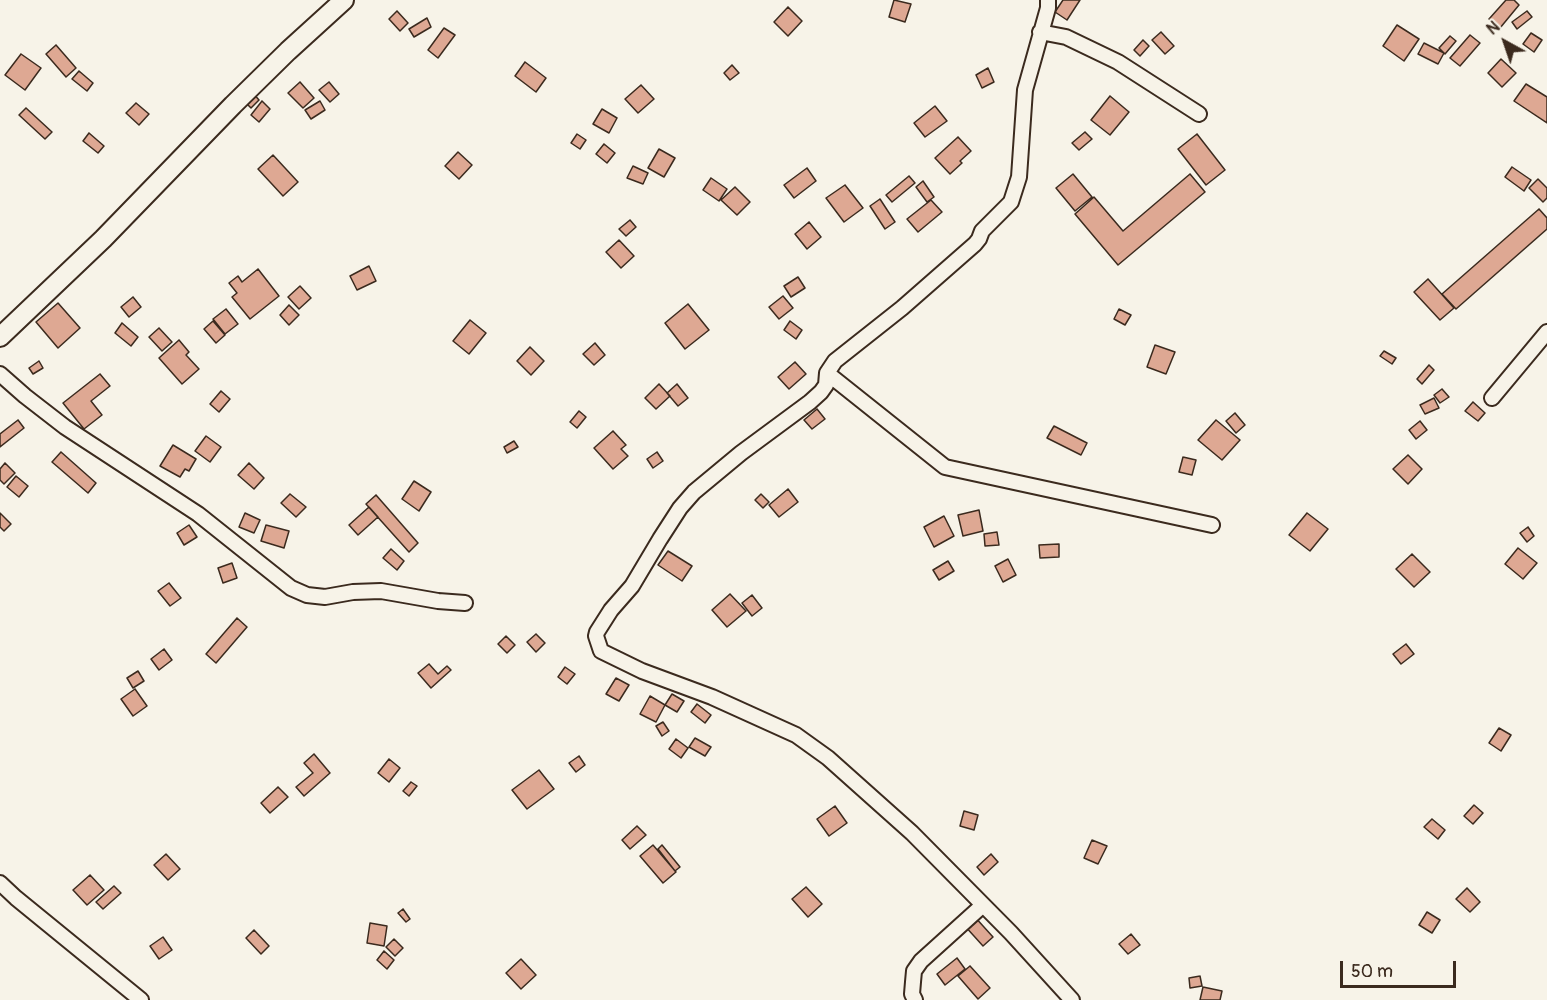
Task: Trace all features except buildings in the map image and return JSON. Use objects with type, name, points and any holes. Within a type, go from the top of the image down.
[{"type":"main road","points":[[0,337],[103,239],[288,51],[344,0]]},
{"type":"street","points":[[1048,0],[1048,8],[1025,90],[1019,177],[1011,202],[982,231],[975,244],[902,308],[835,362],[827,372],[826,385],[821,392],[719,470],[694,492],[660,538],[632,586],[610,610],[596,636],[601,651],[642,671],[712,697],[796,735],[828,758],[912,833],[1011,933],[1072,1000]]},
{"type":"street","points":[[1040,32],[1066,37],[1118,62],[1199,114]]},
{"type":"street","points":[[1492,398],[1547,332]]},
{"type":"street","points":[[827,372],[945,467],[1212,525]]},
{"type":"street","points":[[0,374],[65,427],[198,514],[291,588],[307,596],[325,597],[353,592],[381,591],[438,601],[465,603]]},
{"type":"street","points":[[0,883],[141,1000]]},
{"type":"street","points":[[915,1000],[912,994],[914,971],[921,961],[983,905]]}]
